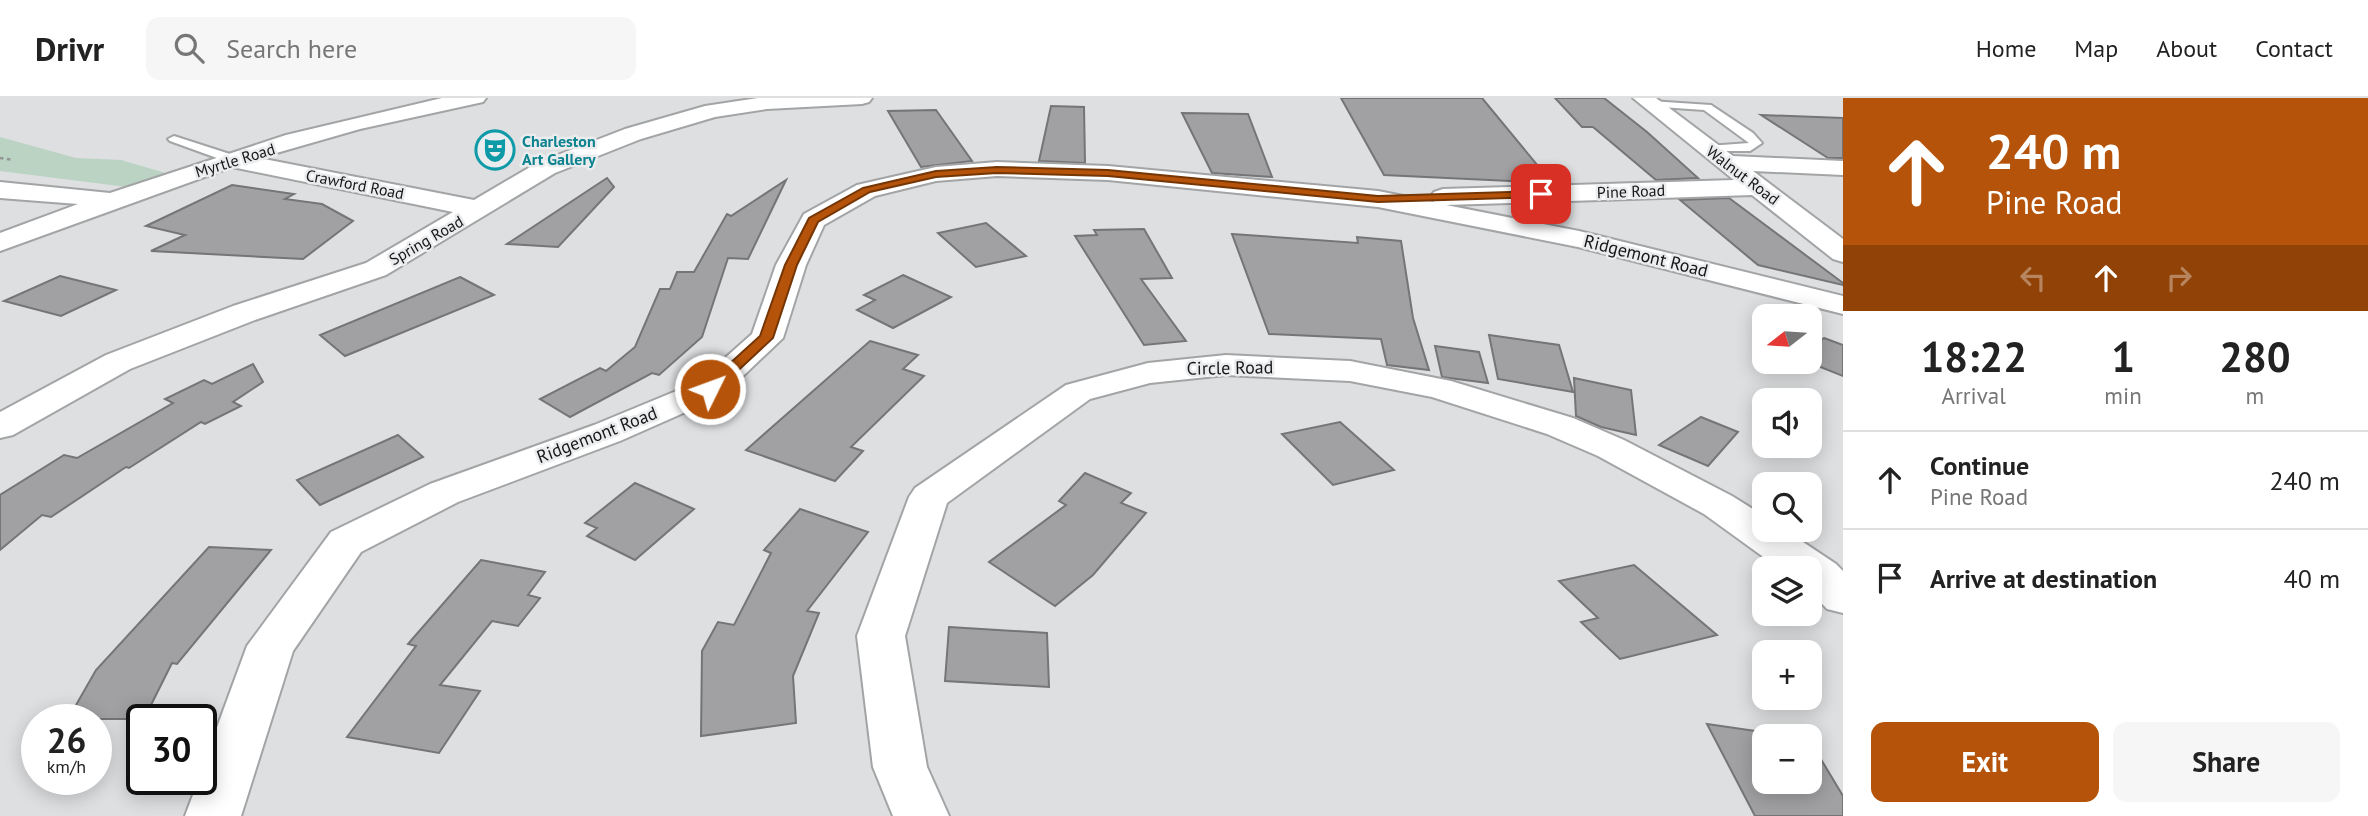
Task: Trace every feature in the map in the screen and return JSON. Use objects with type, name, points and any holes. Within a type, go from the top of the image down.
[{"type":"street","name":"Myrtle Road","points":[[0,243],[232,159],[414,108],[476,98]]},
{"type":"street","name":"Spring Road","points":[[0,427],[118,362],[244,313],[376,269],[546,168],[633,134],[713,111],[754,105],[862,98]]},
{"type":"street","name":"Walnut Road","points":[[1646,101],[1843,253]]},
{"type":"street","points":[[1717,156],[1843,168]]},
{"type":"street","name":"Crawford Road","points":[[232,159],[479,209]]},
{"type":"street","name":"Ridgemont Road","points":[[213,816],[271,646],[346,542],[444,493],[607,433],[710,389],[766,338],[791,265],[813,220],[866,190],[936,174],[997,170],[1108,173],[1378,199],[1579,239],[1843,305]]},
{"type":"street","name":"Pine Road","points":[[1378,199],[1758,187]]},
{"type":"street","points":[[0,190],[114,200]]},
{"type":"street","name":"Circle Road","points":[[921,816],[900,767],[881,636],[929,497],[1078,392],[1148,373],[1226,365],[1350,371],[1439,388],[1524,415],[1611,448],[1718,505],[1820,575],[1843,597]]},
{"type":"lane","points":[[1646,101],[1707,107],[1749,135],[1756,143],[1750,148],[1717,156]]},
{"type":"lane","points":[[174,139],[232,159]]},
{"type":"green space","points":[[0,137],[76,158],[121,160],[169,174],[127,187],[0,171]]},
{"type":"building","points":[[1341,98],[1482,98],[1552,183],[1384,175]]},
{"type":"building","points":[[1555,98],[1604,98],[1698,178],[1656,180],[1593,127],[1582,127]]},
{"type":"building","points":[[1051,106],[1084,107],[1085,163],[1039,161]]},
{"type":"building","points":[[936,110],[972,161],[921,167],[888,111]]},
{"type":"building","points":[[1182,113],[1248,114],[1272,177],[1212,173]]},
{"type":"building","points":[[1761,115],[1843,118],[1843,158],[1828,158]]},
{"type":"building","points":[[607,178],[614,187],[558,247],[507,244]]},
{"type":"building","points":[[786,180],[748,259],[728,258],[702,337],[659,375],[652,373],[570,417],[540,399],[600,368],[606,371],[635,347],[660,289],[670,289],[677,272],[694,272],[727,214],[731,216]]},
{"type":"building","points":[[232,185],[294,194],[285,199],[322,204],[353,221],[303,259],[151,251],[185,235],[146,226]]},
{"type":"building","points":[[1729,198],[1843,285],[1758,265],[1680,200]]},
{"type":"building","points":[[986,223],[1026,256],[976,267],[938,233]]},
{"type":"building","points":[[1144,229],[1172,278],[1141,279],[1186,341],[1144,345],[1075,236],[1097,235],[1094,230]]},
{"type":"building","points":[[1232,234],[1358,243],[1357,237],[1401,241],[1413,318],[1429,370],[1387,365],[1381,339],[1269,334]]},
{"type":"building","points":[[903,275],[951,297],[893,328],[857,310],[875,300],[864,295]]},
{"type":"building","points":[[60,276],[116,290],[61,316],[4,301]]},
{"type":"building","points":[[460,277],[494,295],[345,356],[320,335]]},
{"type":"building","points":[[1489,335],[1559,345],[1573,392],[1498,379]]},
{"type":"building","points":[[1822,339],[1843,345],[1843,376],[1822,368]]},
{"type":"building","points":[[870,341],[918,355],[903,369],[924,376],[851,447],[863,451],[835,481],[746,450]]},
{"type":"building","points":[[1435,346],[1479,352],[1488,383],[1442,377]]},
{"type":"building","points":[[253,364],[263,382],[233,402],[241,406],[205,424],[201,422],[129,468],[126,467],[51,517],[42,515],[0,550],[0,495],[64,455],[77,458],[173,403],[165,399],[204,380],[212,384]]},
{"type":"building","points":[[1574,378],[1631,390],[1636,435],[1601,427],[1576,416]]},
{"type":"building","points":[[1701,417],[1738,432],[1708,466],[1659,445]]},
{"type":"building","points":[[1340,422],[1394,470],[1333,485],[1282,434]]},
{"type":"building","points":[[398,435],[423,457],[320,505],[297,480]]},
{"type":"building","points":[[1085,473],[1131,493],[1121,503],[1146,513],[1093,575],[1055,606],[989,562],[1066,505],[1059,501]]},
{"type":"building","points":[[635,483],[694,509],[635,560],[587,536],[597,528],[585,523]]},
{"type":"building","points":[[800,509],[868,532],[807,611],[819,613],[793,676],[796,723],[701,736],[702,651],[718,622],[734,625],[771,553],[764,550]]},
{"type":"building","points":[[209,547],[271,550],[177,664],[172,663],[152,704],[126,704],[126,719],[112,719],[112,704],[77,704],[96,670]]},
{"type":"building","points":[[481,560],[545,572],[528,595],[540,598],[518,626],[492,621],[440,685],[480,691],[439,753],[347,737],[416,646],[408,644]]},
{"type":"building","points":[[1634,565],[1717,635],[1620,659],[1581,622],[1598,618],[1559,581]]},
{"type":"building","points":[[949,627],[1047,633],[1049,687],[945,681]]},
{"type":"building","points":[[1707,724],[1752,730],[1752,794],[1822,794],[1822,761],[1843,796],[1843,816],[1755,816]]},
{"type":"place","name":"Charleston Art Gallery","points":[[495,150]]},
{"type":"route","points":[[710,389],[766,338],[791,265],[813,220],[866,190],[936,174],[997,170],[1108,173],[1378,199],[1541,194]]}]
